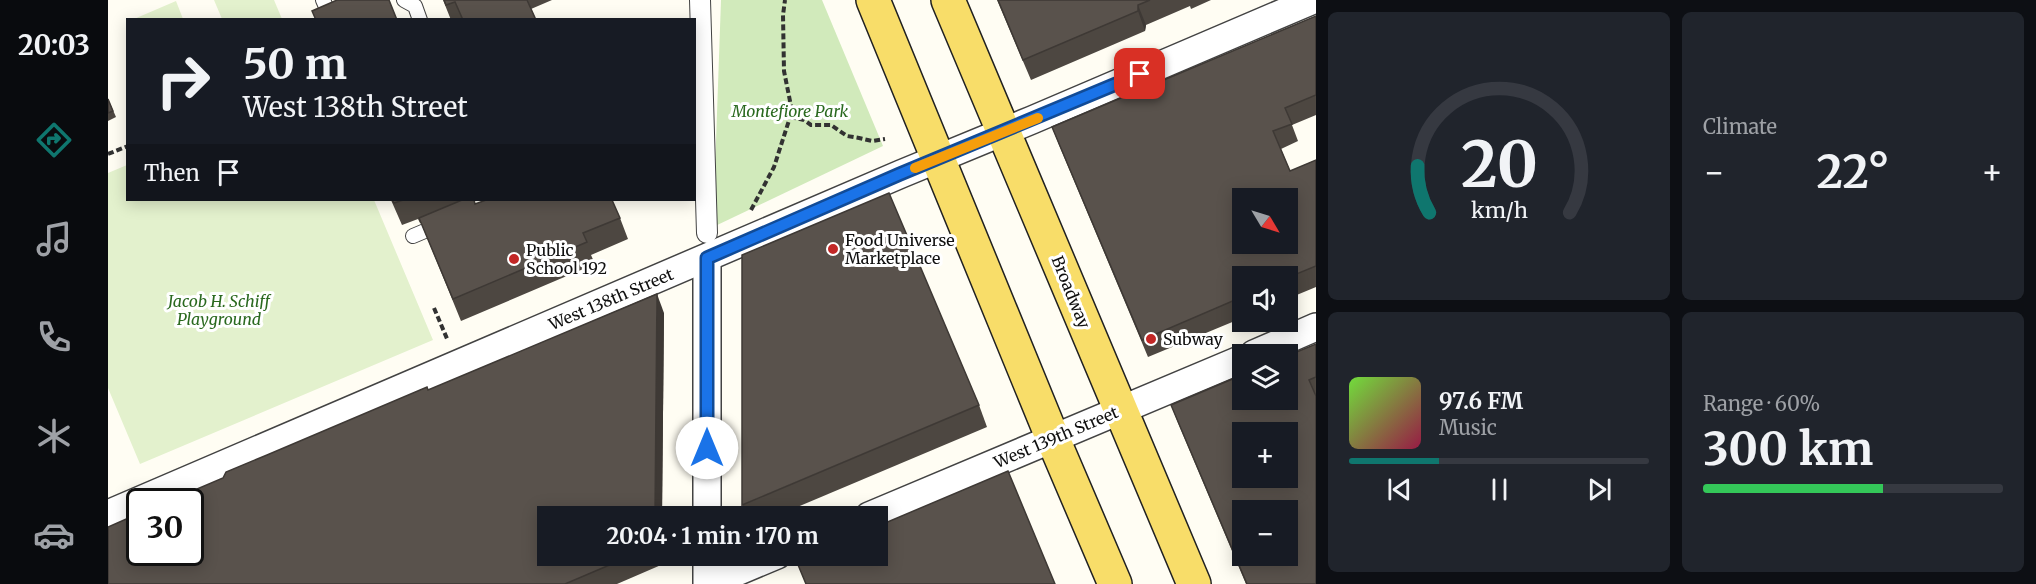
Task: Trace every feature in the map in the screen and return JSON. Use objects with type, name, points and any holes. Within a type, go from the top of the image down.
[{"type":"main road","points":[[873,0],[1115,584]]},
{"type":"main road","name":"Broadway","points":[[948,0],[1194,584]]},
{"type":"street","points":[[700,0],[707,246],[707,506]]},
{"type":"street","name":"West 138th Street","points":[[108,514],[707,246],[1005,132],[1313,0]]},
{"type":"street","points":[[1277,344],[1316,327]]},
{"type":"street","name":"West 139th Street","points":[[888,508],[1232,363]]},
{"type":"street","points":[[707,566],[708,584],[751,566]]},
{"type":"lane","points":[[323,0],[330,16],[368,0]]},
{"type":"lane","points":[[404,0],[415,6],[419,18]]},
{"type":"lane","points":[[413,236],[455,218]]},
{"type":"path","points":[[750,214],[774,167],[792,111],[784,71],[785,0]]},
{"type":"path","points":[[790,117],[804,120],[811,125],[831,125],[847,136],[872,141],[885,139]]},
{"type":"path","points":[[108,154],[126,147]]},
{"type":"path","points":[[434,308],[448,341]]},
{"type":"green space","points":[[214,0],[274,0],[282,18],[222,18]]},
{"type":"green space","name":"Montefiore Park","points":[[721,0],[822,0],[883,146],[713,227]]},
{"type":"green space","points":[[176,1],[183,18],[136,18]]},
{"type":"green space","name":"Jacob H. Schiff Playground","points":[[126,165],[126,201],[374,201],[433,340],[140,464],[108,388],[108,173]]},
{"type":"building","points":[[337,0],[389,0],[396,18],[315,18],[312,11]]},
{"type":"building","points":[[444,0],[527,0],[535,18],[462,18],[455,2],[446,5]]},
{"type":"building","points":[[998,0],[1150,0],[1138,5],[1138,11],[1023,60]]},
{"type":"building","points":[[1316,16],[1316,95],[1285,108],[1292,124],[1273,131],[1290,171],[1316,160],[1316,266],[1298,273],[1298,266],[1232,266],[1232,301],[1142,340],[1052,127]]},
{"type":"building","points":[[108,99],[113,111],[108,113]]},
{"type":"building","points":[[889,193],[979,405],[742,505],[742,255]]},
{"type":"building","name":"Public School 192","points":[[460,201],[474,201],[475,204],[483,201],[612,201],[620,218],[583,233],[587,242],[453,299],[419,218]]},
{"type":"building","points":[[657,294],[655,506],[537,506],[537,566],[607,566],[565,584],[108,584],[108,527],[126,519],[126,566],[204,566],[204,488],[200,488],[223,478],[226,472],[427,387],[428,390]]},
{"type":"building","points":[[1316,344],[1316,377],[1309,380],[1316,396],[1316,584],[1247,584],[1239,566],[1298,566],[1298,500],[1232,500],[1232,549],[1171,405],[1232,379],[1232,410],[1298,410],[1298,351]]},
{"type":"building","points":[[1008,471],[1055,584],[806,584],[798,566],[888,566],[888,522]]},
{"type":"slow traffic","points":[[915,168],[1038,118]]},
{"type":"place","name":"Food Universe Marketplace","points":[[833,249]]},
{"type":"place","name":"Public School 192","points":[[514,259]]},
{"type":"place","name":"Subway","points":[[1151,339]]},
{"type":"route","points":[[707,448],[707,258],[900,174],[1140,74]]}]
